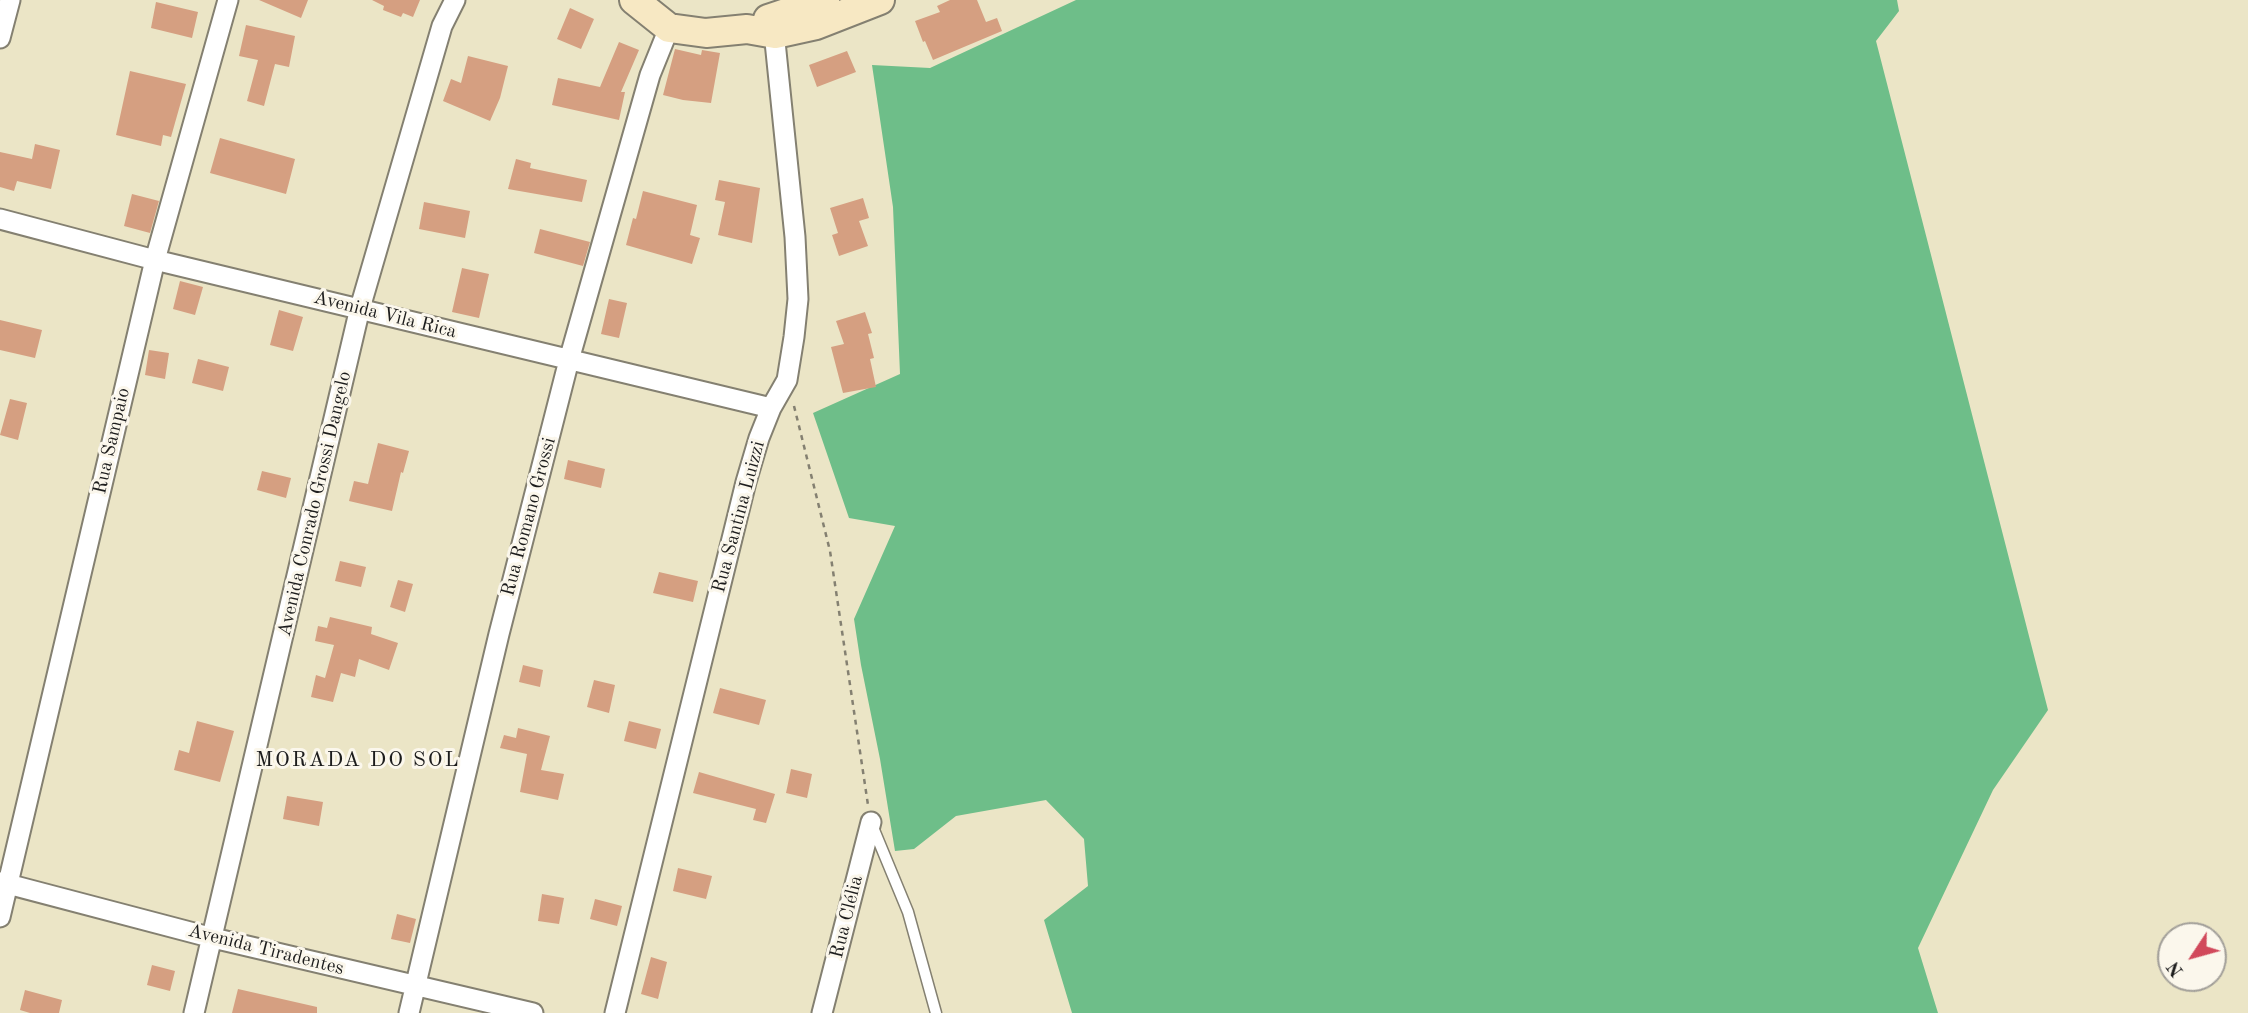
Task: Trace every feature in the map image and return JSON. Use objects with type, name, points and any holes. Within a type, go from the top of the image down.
[{"type":"street","points":[[0,38],[10,0]]},
{"type":"street","name":"Rua Sampaio","points":[[0,917],[4,883],[155,260],[228,0]]},
{"type":"street","name":"Avenida Conrado Grossi Dangelo","points":[[194,1013],[360,308],[442,26],[454,0]]},
{"type":"street","points":[[634,0],[669,27],[706,33],[774,25],[816,25],[880,0]]},
{"type":"street","points":[[774,25],[825,0]]},
{"type":"street","name":"Rua Santina Luizzi","points":[[615,1013],[746,482],[771,408],[787,380],[798,299],[795,237],[774,25]]},
{"type":"street","name":"Rua Romano Grossi","points":[[409,1013],[499,634],[569,360],[650,75],[669,27]]},
{"type":"street","name":"Avenida Vila Rica","points":[[0,219],[155,260],[771,408]]},
{"type":"street","name":"Rua Clélia","points":[[822,1013],[871,822]]},
{"type":"street","name":"Avenida Tiradentes","points":[[4,883],[213,937],[533,1013]]},
{"type":"lane","points":[[871,822],[908,912],[936,1013]]},
{"type":"path","points":[[787,380],[830,551],[871,822]]},
{"type":"green space","points":[[1076,0],[1897,0],[1899,11],[1876,41],[2048,710],[1993,790],[1918,948],[1938,1013],[1072,1013],[1044,920],[1088,886],[1084,839],[1046,800],[956,816],[914,849],[895,851],[854,619],[895,526],[849,518],[813,413],[900,374],[893,207],[872,65],[930,68]]},
{"type":"building","points":[[259,0],[308,0],[301,18]]},
{"type":"building","points":[[372,0],[420,0],[413,17],[403,13],[401,17],[383,10],[384,6]]},
{"type":"building","points":[[950,0],[977,0],[986,22],[997,18],[1002,31],[933,60],[915,21],[940,12],[937,6]]},
{"type":"building","points":[[156,2],[198,12],[192,38],[151,28]]},
{"type":"building","points":[[570,8],[594,19],[581,49],[557,39]]},
{"type":"building","points":[[246,25],[295,36],[289,67],[275,64],[264,106],[247,101],[258,60],[239,56]]},
{"type":"building","points":[[619,42],[639,50],[621,92],[625,92],[619,120],[552,105],[558,78],[600,87]]},
{"type":"building","points":[[675,49],[701,55],[702,50],[720,53],[711,103],[663,95]]},
{"type":"building","points":[[847,51],[856,72],[817,87],[809,65]]},
{"type":"building","points":[[468,56],[508,66],[500,98],[490,121],[443,101],[451,79],[461,83]]},
{"type":"building","points":[[130,71],[186,84],[171,137],[163,135],[161,146],[116,135]]},
{"type":"building","points":[[220,138],[295,159],[286,194],[210,173]]},
{"type":"building","points":[[35,144],[60,150],[51,189],[17,181],[14,191],[0,187],[0,152],[32,159]]},
{"type":"building","points":[[516,159],[531,163],[530,168],[587,180],[582,202],[508,189]]},
{"type":"building","points":[[719,180],[760,188],[752,243],[718,235],[725,202],[715,200]]},
{"type":"building","points":[[643,191],[697,205],[690,235],[700,238],[692,264],[626,245]]},
{"type":"building","points":[[132,194],[159,201],[150,233],[124,226]]},
{"type":"building","points":[[863,198],[869,218],[859,221],[868,246],[839,256],[832,235],[838,233],[830,208]]},
{"type":"building","points":[[424,202],[470,211],[465,238],[419,229]]},
{"type":"building","points":[[540,229],[590,242],[583,266],[534,253]]},
{"type":"building","points":[[462,268],[489,274],[479,318],[452,312]]},
{"type":"building","points":[[180,281],[203,287],[195,315],[173,309]]},
{"type":"building","points":[[609,299],[627,303],[619,338],[601,334]]},
{"type":"building","points":[[279,310],[303,317],[293,351],[270,345]]},
{"type":"building","points":[[865,312],[872,333],[868,334],[874,358],[870,359],[876,387],[843,393],[831,347],[844,344],[836,321]]},
{"type":"building","points":[[0,320],[42,330],[35,358],[0,350]]},
{"type":"building","points":[[149,350],[169,353],[165,379],[145,375]]},
{"type":"building","points":[[198,359],[229,367],[223,391],[192,383]]},
{"type":"building","points":[[10,399],[27,403],[18,440],[0,435]]},
{"type":"building","points":[[378,443],[409,451],[392,511],[349,501],[354,481],[368,484]]},
{"type":"building","points":[[568,460],[605,469],[601,488],[564,479]]},
{"type":"building","points":[[262,471],[291,478],[286,498],[257,490]]},
{"type":"building","points":[[340,561],[366,567],[361,587],[335,581]]},
{"type":"building","points":[[659,572],[698,581],[693,602],[653,593]]},
{"type":"building","points":[[398,580],[413,584],[405,612],[390,607]]},
{"type":"building","points":[[330,617],[372,627],[371,634],[398,643],[389,670],[359,659],[355,677],[341,673],[333,702],[311,697],[316,675],[325,678],[334,645],[315,641],[318,626],[327,628]]},
{"type":"building","points":[[523,665],[543,670],[540,687],[519,682]]},
{"type":"building","points":[[594,680],[615,685],[609,713],[587,707]]},
{"type":"building","points":[[720,688],[766,700],[759,725],[713,713]]},
{"type":"building","points":[[197,721],[234,731],[220,782],[174,770],[179,750],[189,753]]},
{"type":"building","points":[[629,721],[661,729],[656,749],[624,741]]},
{"type":"building","points":[[518,728],[550,736],[541,770],[564,774],[558,800],[520,792],[527,754],[500,748],[504,735],[516,738]]},
{"type":"building","points":[[791,769],[812,774],[807,798],[786,793]]},
{"type":"building","points":[[699,772],[775,794],[766,823],[753,820],[756,809],[693,793]]},
{"type":"building","points":[[287,796],[323,802],[319,826],[283,819]]},
{"type":"building","points":[[678,868],[712,876],[706,899],[673,891]]},
{"type":"building","points":[[542,894],[564,898],[559,924],[538,921]]},
{"type":"building","points":[[595,899],[622,906],[617,926],[590,919]]},
{"type":"building","points":[[397,914],[416,919],[410,943],[391,939]]},
{"type":"building","points":[[651,957],[667,962],[658,999],[641,994]]},
{"type":"building","points":[[152,965],[175,971],[170,991],[147,985]]},
{"type":"building","points":[[238,989],[317,1007],[317,1013],[232,1013]]},
{"type":"building","points":[[25,990],[62,1000],[59,1013],[30,1013],[20,1010]]},
{"type":"district","name":"MORADA DO SOL","points":[[358,760]]}]
